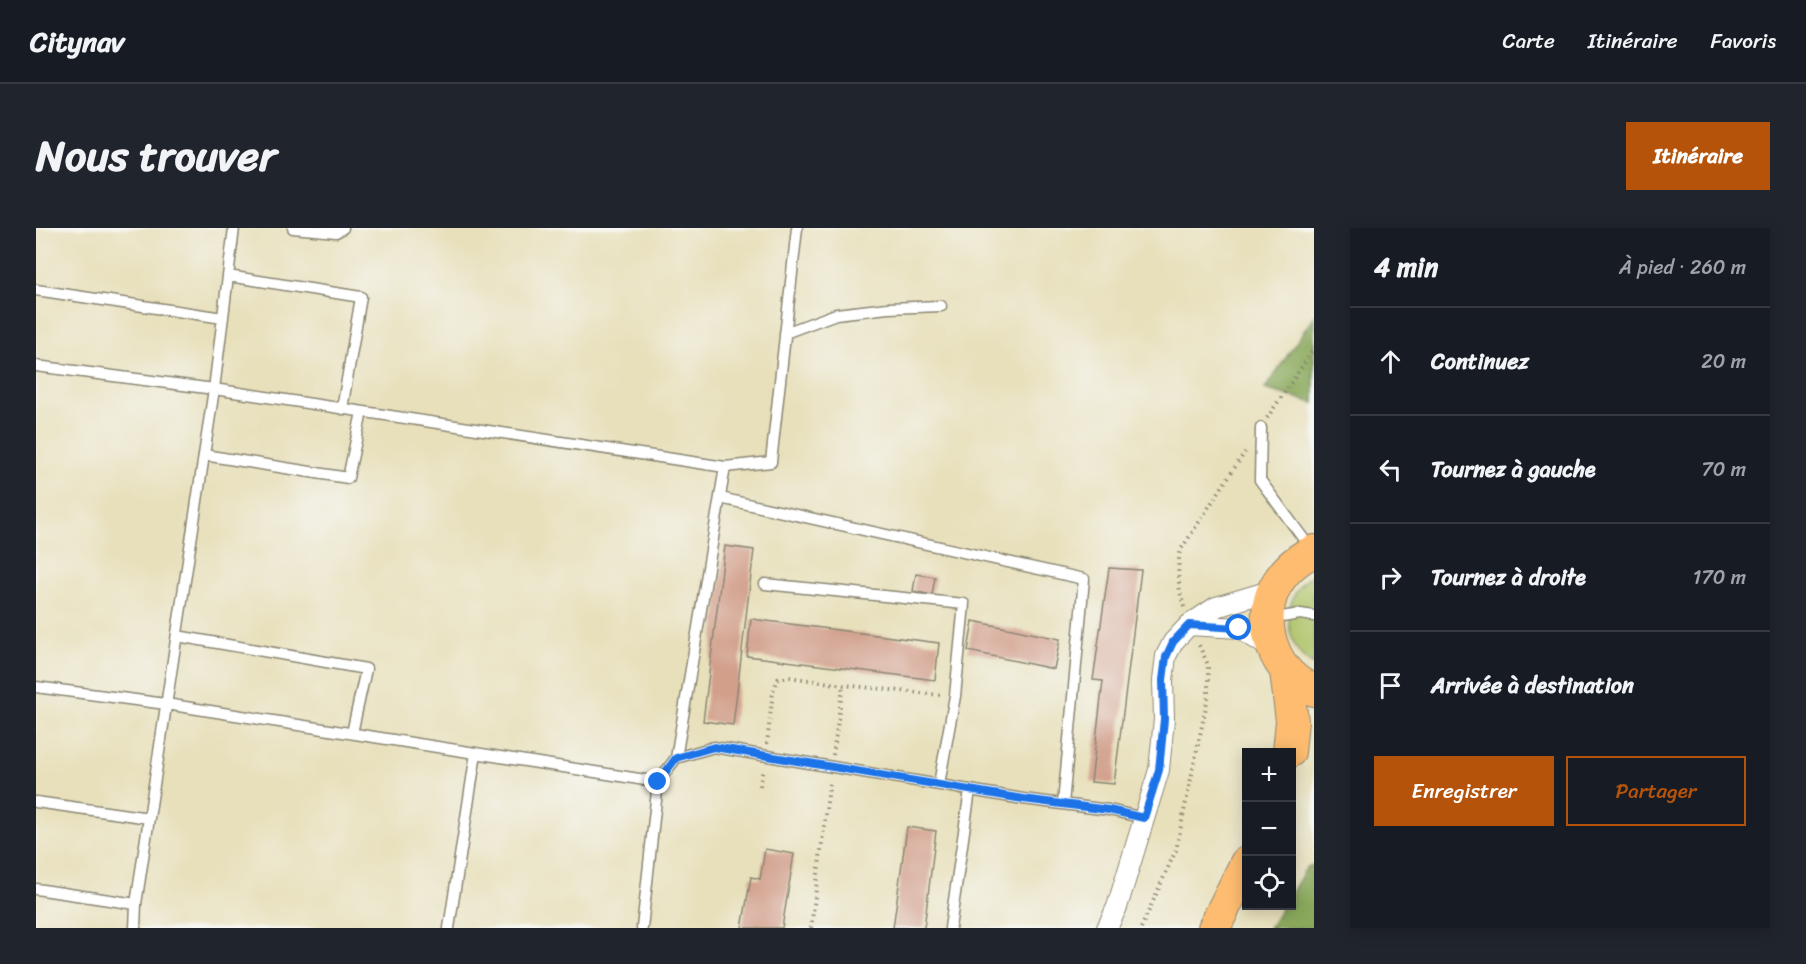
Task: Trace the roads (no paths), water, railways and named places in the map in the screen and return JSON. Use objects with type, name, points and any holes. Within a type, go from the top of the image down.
[{"type":"main road","points":[[1289,748],[1292,721],[1275,633],[1283,574],[1296,561],[1314,551]]},
{"type":"main road","points":[[1275,633],[1306,687],[1314,690]]},
{"type":"main road","points":[[1296,767],[1314,741]]},
{"type":"main road","points":[[1214,928],[1242,871]]},
{"type":"street","points":[[1107,928],[1117,907],[1159,770],[1164,719],[1163,680],[1166,657],[1173,642],[1189,625],[1216,608],[1275,633]]},
{"type":"street","points":[[1189,625],[1275,633]]},
{"type":"lane","points":[[135,928],[136,904],[214,389],[234,228]]},
{"type":"lane","points":[[293,228],[336,232],[343,228]]},
{"type":"lane","points":[[36,366],[214,389],[725,467],[771,462],[797,228]]},
{"type":"lane","points":[[228,276],[361,297],[342,409]]},
{"type":"lane","points":[[36,290],[223,318]]},
{"type":"lane","points":[[785,333],[836,314],[941,306]]},
{"type":"lane","points":[[204,455],[348,478],[362,412]]},
{"type":"lane","points":[[1261,428],[1260,480],[1314,551]]},
{"type":"lane","points":[[642,928],[658,782],[676,758],[725,467]]},
{"type":"lane","points":[[720,498],[1084,579],[1063,804]]},
{"type":"lane","points":[[765,584],[964,604],[955,696],[939,784]]},
{"type":"lane","points":[[1275,633],[1300,614],[1314,616]]},
{"type":"lane","points":[[177,636],[366,669],[352,733]]},
{"type":"lane","points":[[36,687],[166,704],[658,782]]},
{"type":"lane","points":[[676,758],[714,747],[1144,818]]},
{"type":"lane","points":[[449,928],[476,753]]},
{"type":"lane","points":[[950,928],[970,790]]},
{"type":"lane","points":[[36,802],[149,818]]},
{"type":"lane","points":[[36,890],[136,904]]}]
